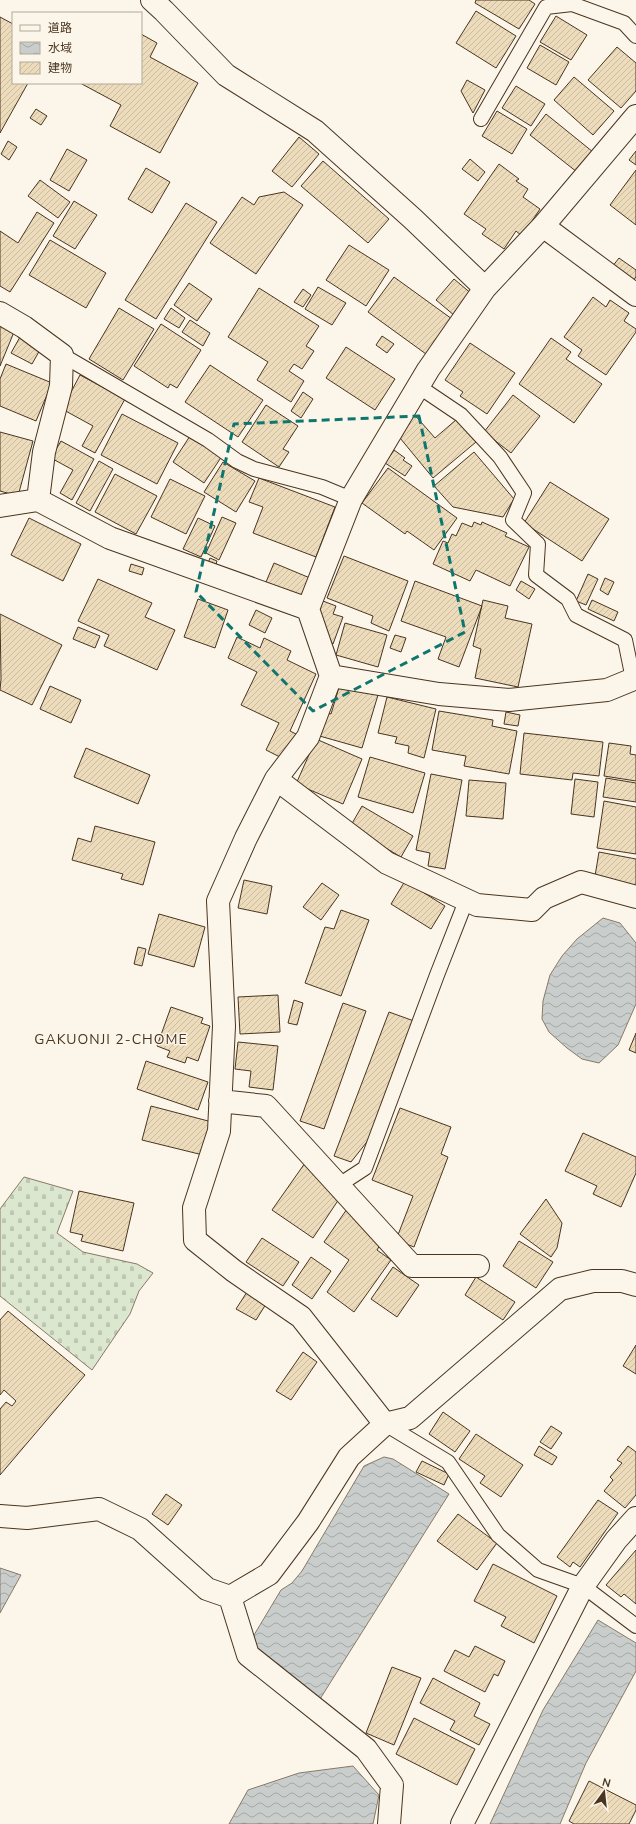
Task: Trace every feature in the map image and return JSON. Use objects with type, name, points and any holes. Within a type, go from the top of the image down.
[{"type":"street","points":[[152,0],[164,10],[226,75],[315,131],[413,219],[485,288]]},
{"type":"street","points":[[385,1424],[300,1317],[234,1271],[196,1240],[194,1208],[219,1131],[224,1026],[218,901],[246,838],[276,779],[308,737],[331,676],[308,610],[351,499],[428,370],[485,288],[543,226],[636,116]]},
{"type":"street","points":[[543,226],[636,295]]},
{"type":"street","points":[[0,313],[24,327],[62,355],[61,386],[44,452],[38,500]]},
{"type":"street","points":[[0,506],[38,500],[110,538],[308,610]]},
{"type":"street","points":[[331,676],[439,694],[509,700],[607,690],[634,678]]},
{"type":"street","points":[[276,779],[388,863],[476,905],[532,910],[544,898],[581,882],[636,897]]},
{"type":"street","points":[[220,1101],[266,1106],[412,1266],[478,1266]]},
{"type":"street","points":[[230,1597],[269,1574],[308,1522],[349,1457],[385,1424],[410,1418],[560,1289],[593,1281],[622,1281],[636,1286]]},
{"type":"street","points":[[0,1516],[27,1518],[99,1509],[140,1529],[208,1589],[230,1597]]},
{"type":"street","points":[[462,1824],[583,1586],[616,1540],[636,1518]]},
{"type":"street","points":[[230,1597],[248,1655],[366,1749],[392,1785],[389,1824]]},
{"type":"lane","points":[[481,119],[546,7],[572,4],[624,23],[636,36]]},
{"type":"lane","points":[[62,355],[196,433],[243,464],[254,469],[322,487],[351,499]]},
{"type":"lane","points":[[418,386],[461,415],[500,457],[524,493],[513,520],[538,544],[536,575],[568,599],[576,615],[625,640],[634,678]]},
{"type":"lane","points":[[338,1185],[365,1168],[466,901]]},
{"type":"lane","points":[[385,1424],[448,1462],[498,1535],[538,1570],[583,1586],[636,1626]]},
{"type":"highlighted area","points":[[419,416],[465,632],[313,711],[196,592],[234,424]]},
{"type":"green space","points":[[24,1177],[73,1191],[57,1233],[83,1252],[137,1264],[153,1273],[139,1291],[130,1314],[92,1370],[0,1296],[0,1209]]},
{"type":"water","points":[[603,918],[620,923],[636,943],[636,1004],[618,1045],[599,1063],[582,1059],[567,1048],[549,1032],[542,1019],[543,1001],[550,975],[562,956],[577,939]]},
{"type":"water","points":[[384,1457],[393,1459],[449,1494],[320,1699],[270,1666],[251,1640],[281,1590],[292,1583],[302,1571],[364,1466]]},
{"type":"water","points":[[0,1568],[21,1575],[0,1613]]},
{"type":"water","points":[[598,1620],[636,1643],[636,1671],[586,1763],[560,1824],[490,1824],[543,1710]]},
{"type":"water","points":[[353,1766],[379,1795],[373,1824],[229,1824],[248,1790],[299,1773]]},
{"type":"building","points":[[476,0],[529,0],[535,4],[519,29],[475,3]]},
{"type":"building","points":[[476,11],[516,36],[496,68],[456,43]]},
{"type":"building","points":[[556,16],[587,35],[571,60],[540,42]]},
{"type":"building","points":[[0,17],[12,23],[12,84],[27,84],[0,133]]},
{"type":"building","points":[[142,35],[157,43],[150,57],[198,83],[160,153],[110,126],[121,105],[82,84],[142,84]]},
{"type":"building","points":[[540,45],[569,62],[556,85],[527,68]]},
{"type":"building","points":[[617,47],[636,63],[636,91],[621,108],[588,80]]},
{"type":"building","points":[[574,77],[614,111],[593,135],[554,100]]},
{"type":"building","points":[[467,80],[485,90],[473,113],[461,91]]},
{"type":"building","points":[[516,86],[545,104],[531,126],[502,108]]},
{"type":"building","points":[[36,109],[47,116],[41,125],[30,118]]},
{"type":"building","points":[[497,111],[527,129],[512,154],[482,136]]},
{"type":"building","points":[[546,114],[593,152],[577,172],[530,135]]},
{"type":"building","points":[[299,137],[319,154],[292,187],[272,171]]},
{"type":"building","points":[[8,141],[17,147],[9,160],[1,154]]},
{"type":"building","points":[[67,149],[87,160],[69,191],[50,180]]},
{"type":"building","points":[[636,151],[636,165],[629,160]]},
{"type":"building","points":[[470,159],[485,172],[478,181],[462,169]]},
{"type":"building","points":[[323,161],[389,219],[368,243],[301,186]]},
{"type":"building","points":[[499,164],[519,179],[516,181],[528,189],[523,197],[540,209],[522,236],[516,231],[504,249],[482,234],[486,229],[464,214]]},
{"type":"building","points":[[146,168],[170,182],[152,213],[128,199]]},
{"type":"building","points":[[636,170],[636,225],[610,205]]},
{"type":"building","points":[[40,180],[70,202],[58,218],[28,196]]},
{"type":"building","points":[[284,192],[303,205],[256,274],[210,243],[242,197],[254,205],[259,197]]},
{"type":"building","points":[[74,201],[97,215],[75,249],[53,236]]},
{"type":"building","points":[[186,203],[217,222],[156,319],[125,300]]},
{"type":"building","points":[[37,212],[54,223],[10,292],[0,286],[0,231],[18,243]]},
{"type":"building","points":[[50,240],[106,273],[86,308],[29,275]]},
{"type":"building","points":[[349,245],[389,270],[366,306],[326,280]]},
{"type":"building","points":[[619,258],[636,270],[636,277],[633,281],[612,267]]},
{"type":"building","points":[[394,277],[452,319],[426,354],[368,312]]},
{"type":"building","points":[[454,279],[473,295],[455,316],[436,300]]},
{"type":"building","points":[[189,283],[212,299],[197,321],[174,305]]},
{"type":"building","points":[[318,287],[346,303],[332,325],[305,309]]},
{"type":"building","points":[[259,288],[319,326],[306,346],[314,351],[302,369],[294,364],[289,371],[304,381],[291,402],[257,380],[268,362],[228,337]]},
{"type":"building","points":[[303,289],[311,295],[303,307],[294,302]]},
{"type":"building","points":[[593,297],[606,307],[610,300],[629,313],[624,321],[636,329],[636,332],[606,375],[578,356],[582,350],[564,337]]},
{"type":"building","points":[[119,308],[154,329],[123,380],[89,359]]},
{"type":"building","points":[[171,308],[185,318],[179,328],[164,319]]},
{"type":"building","points":[[190,320],[210,333],[203,346],[182,332]]},
{"type":"building","points":[[161,324],[201,350],[177,388],[170,384],[168,388],[134,366]]},
{"type":"building","points":[[0,325],[14,332],[0,366]]},
{"type":"building","points":[[382,336],[394,344],[387,353],[376,345]]},
{"type":"building","points":[[20,337],[41,348],[32,364],[11,353]]},
{"type":"building","points":[[551,338],[571,352],[566,359],[602,384],[574,423],[519,384]]},
{"type":"building","points":[[470,343],[515,373],[487,414],[460,396],[463,392],[445,380]]},
{"type":"building","points":[[346,347],[395,379],[375,410],[326,378]]},
{"type":"building","points":[[6,364],[52,383],[36,421],[0,406],[0,379]]},
{"type":"building","points":[[210,365],[263,400],[238,437],[185,402]]},
{"type":"building","points":[[80,375],[125,399],[95,453],[82,446],[93,426],[62,409]]},
{"type":"building","points":[[303,392],[313,399],[301,418],[291,411]]},
{"type":"building","points":[[513,395],[540,416],[511,453],[484,432]]},
{"type":"building","points":[[266,405],[298,426],[283,449],[289,452],[279,467],[242,442]]},
{"type":"building","points":[[413,413],[435,438],[457,419],[476,442],[433,478],[400,438]]},
{"type":"building","points":[[122,414],[178,443],[157,484],[101,455]]},
{"type":"building","points":[[0,432],[33,441],[18,496],[0,491]]},
{"type":"building","points":[[190,436],[222,456],[204,483],[173,462]]},
{"type":"building","points":[[61,441],[94,459],[72,500],[60,493],[73,470],[51,458]]},
{"type":"building","points":[[394,450],[405,458],[403,460],[412,466],[405,476],[385,463]]},
{"type":"building","points":[[474,452],[514,499],[503,517],[453,507],[434,486]]},
{"type":"building","points":[[99,461],[113,469],[90,511],[76,503]]},
{"type":"building","points":[[223,462],[255,481],[236,512],[204,492]]},
{"type":"building","points":[[388,468],[457,518],[434,550],[407,531],[405,534],[362,503]]},
{"type":"building","points":[[115,474],[157,496],[136,534],[95,512]]},
{"type":"building","points":[[259,478],[335,507],[316,557],[253,533],[263,507],[249,502]]},
{"type":"building","points":[[170,479],[205,496],[186,534],[151,517]]},
{"type":"building","points":[[550,482],[609,519],[582,561],[524,523]]},
{"type":"building","points":[[222,517],[236,523],[219,560],[206,553]]},
{"type":"building","points":[[29,518],[81,544],[63,581],[11,555]]},
{"type":"building","points":[[198,518],[215,526],[201,557],[183,549]]},
{"type":"building","points":[[474,522],[481,525],[482,522],[507,533],[505,536],[529,547],[510,586],[476,570],[470,581],[433,564],[443,541],[448,543],[452,534],[456,536],[462,523],[472,527]]},
{"type":"building","points":[[344,556],[408,581],[389,631],[371,623],[373,616],[327,598]]},
{"type":"building","points":[[210,558],[217,561],[215,567],[208,563]]},
{"type":"building","points":[[274,563],[310,578],[302,597],[266,582]]},
{"type":"building","points":[[131,564],[144,568],[142,575],[129,571]]},
{"type":"building","points":[[588,574],[598,579],[586,605],[576,601]]},
{"type":"building","points":[[605,578],[614,582],[608,595],[600,590]]},
{"type":"building","points":[[98,579],[152,603],[145,617],[175,630],[157,670],[104,646],[109,635],[78,621]]},
{"type":"building","points":[[415,581],[482,606],[459,667],[438,659],[446,637],[401,621]]},
{"type":"building","points":[[521,581],[535,589],[529,599],[516,590]]},
{"type":"building","points":[[198,599],[228,610],[215,648],[184,637]]},
{"type":"building","points":[[483,600],[508,606],[505,618],[532,624],[518,687],[475,678],[481,649],[473,646]]},
{"type":"building","points":[[592,600],[618,612],[614,621],[588,609]]},
{"type":"building","points":[[323,601],[336,606],[333,614],[343,617],[333,644],[320,629],[319,612]]},
{"type":"building","points":[[256,610],[272,618],[265,633],[249,625]]},
{"type":"building","points":[[0,614],[62,645],[32,705],[0,690]]},
{"type":"building","points":[[345,623],[387,635],[378,667],[336,655]]},
{"type":"building","points":[[78,627],[100,636],[95,648],[73,639]]},
{"type":"building","points":[[395,635],[406,638],[401,652],[390,648]]},
{"type":"building","points":[[237,637],[260,648],[264,638],[291,651],[287,660],[316,674],[290,731],[296,734],[284,759],[266,750],[279,723],[241,705],[257,672],[228,658]]},
{"type":"building","points":[[340,684],[378,695],[362,748],[316,735],[322,711],[331,714]]},
{"type":"building","points":[[50,686],[81,700],[71,723],[40,709]]},
{"type":"building","points":[[387,697],[436,709],[424,758],[408,753],[409,746],[395,743],[397,737],[378,733]]},
{"type":"building","points":[[439,711],[493,720],[492,726],[517,731],[509,774],[464,766],[466,756],[432,750]]},
{"type":"building","points":[[506,712],[520,715],[518,726],[504,724]]},
{"type":"building","points":[[524,733],[603,742],[599,776],[573,773],[572,780],[520,774]]},
{"type":"building","points":[[316,739],[362,759],[343,804],[296,784]]},
{"type":"building","points":[[609,743],[631,746],[630,754],[636,755],[636,781],[604,776]]},
{"type":"building","points":[[86,748],[150,775],[138,804],[74,777]]},
{"type":"building","points":[[370,757],[425,773],[413,813],[358,797]]},
{"type":"building","points":[[431,774],[462,780],[445,869],[428,866],[430,853],[416,850]]},
{"type":"building","points":[[606,778],[636,783],[636,802],[603,797]]},
{"type":"building","points":[[575,779],[598,782],[594,817],[571,814]]},
{"type":"building","points":[[469,780],[506,783],[503,819],[466,816]]},
{"type":"building","points":[[604,801],[636,807],[636,854],[597,848]]},
{"type":"building","points":[[362,806],[413,836],[401,857],[350,827]]},
{"type":"building","points":[[95,826],[155,842],[143,885],[121,879],[123,874],[72,860],[78,838],[91,842]]},
{"type":"building","points":[[599,852],[636,859],[636,890],[594,882]]},
{"type":"building","points":[[244,880],[272,886],[267,914],[238,908]]},
{"type":"building","points":[[405,881],[445,906],[431,929],[391,904]]},
{"type":"building","points":[[322,883],[339,895],[321,920],[303,907]]},
{"type":"building","points":[[341,910],[369,920],[341,996],[305,983],[325,927],[334,929]]},
{"type":"building","points":[[159,914],[205,927],[194,967],[148,954]]},
{"type":"building","points":[[138,947],[146,949],[142,966],[134,964]]},
{"type":"building","points":[[278,995],[280,1032],[240,1034],[238,997]]},
{"type":"building","points":[[294,1000],[303,1003],[297,1025],[288,1023]]},
{"type":"building","points":[[343,1003],[366,1011],[324,1129],[300,1121]]},
{"type":"building","points":[[171,1007],[203,1018],[201,1023],[210,1026],[198,1061],[187,1057],[185,1063],[167,1057],[170,1051],[157,1046]]},
{"type":"building","points":[[389,1012],[414,1021],[370,1138],[351,1162],[334,1156]]},
{"type":"building","points":[[636,1033],[636,1053],[629,1050]]},
{"type":"building","points":[[238,1042],[278,1046],[273,1090],[249,1087],[251,1071],[235,1069]]},
{"type":"building","points":[[146,1061],[208,1082],[198,1110],[137,1089]]},
{"type":"building","points":[[151,1106],[212,1122],[203,1155],[142,1140]]},
{"type":"building","points":[[400,1108],[451,1127],[441,1154],[448,1157],[414,1247],[396,1240],[413,1196],[372,1180]]},
{"type":"building","points":[[583,1133],[636,1157],[636,1173],[621,1207],[593,1194],[597,1186],[565,1171]]},
{"type":"building","points":[[305,1163],[341,1196],[313,1238],[272,1210]]},
{"type":"building","points":[[79,1191],[134,1203],[123,1251],[81,1241],[83,1235],[70,1232]]},
{"type":"building","points":[[546,1199],[562,1223],[557,1248],[551,1257],[520,1234]]},
{"type":"building","points":[[347,1209],[375,1237],[373,1240],[380,1245],[377,1250],[391,1260],[354,1312],[327,1292],[349,1260],[324,1242]]},
{"type":"building","points":[[262,1238],[299,1262],[283,1286],[246,1262]]},
{"type":"building","points":[[519,1241],[553,1262],[536,1288],[503,1266]]},
{"type":"building","points":[[311,1257],[331,1271],[312,1299],[292,1285]]},
{"type":"building","points":[[393,1267],[419,1285],[397,1317],[371,1299]]},
{"type":"building","points":[[476,1277],[515,1302],[503,1320],[465,1295]]},
{"type":"building","points":[[247,1292],[266,1304],[256,1320],[236,1309]]},
{"type":"building","points":[[8,1311],[85,1375],[0,1475],[0,1409],[6,1402],[12,1406],[16,1401],[4,1390],[0,1395],[0,1320]]},
{"type":"building","points":[[636,1345],[636,1374],[623,1366]]},
{"type":"building","points":[[303,1352],[317,1362],[291,1400],[276,1391]]},
{"type":"building","points":[[443,1412],[470,1431],[455,1452],[429,1434]]},
{"type":"building","points":[[551,1426],[562,1433],[551,1449],[540,1442]]},
{"type":"building","points":[[476,1434],[523,1465],[501,1497],[480,1483],[485,1476],[459,1459]]},
{"type":"building","points":[[539,1446],[557,1457],[552,1465],[534,1455]]},
{"type":"building","points":[[628,1446],[636,1452],[636,1495],[625,1508],[604,1491],[613,1480],[610,1477],[622,1463],[617,1460]]},
{"type":"building","points":[[422,1461],[449,1474],[444,1485],[416,1472]]},
{"type":"building","points":[[166,1494],[182,1505],[168,1525],[152,1514]]},
{"type":"building","points":[[598,1500],[618,1513],[580,1567],[573,1562],[570,1567],[557,1557]]},
{"type":"building","points":[[458,1514],[497,1543],[477,1570],[437,1541]]},
{"type":"building","points":[[636,1550],[636,1604],[624,1594],[621,1597],[606,1585]]},
{"type":"building","points":[[493,1564],[557,1596],[534,1643],[501,1626],[506,1617],[474,1601]]},
{"type":"building","points":[[475,1646],[505,1661],[498,1676],[494,1674],[485,1692],[444,1671],[455,1650],[469,1657]]},
{"type":"building","points":[[392,1667],[421,1678],[394,1745],[366,1733]]},
{"type":"building","points":[[433,1678],[480,1703],[474,1716],[490,1724],[479,1745],[450,1730],[455,1721],[420,1703]]},
{"type":"building","points":[[414,1718],[475,1749],[457,1785],[396,1754]]},
{"type":"building","points":[[589,1781],[636,1805],[636,1810],[629,1824],[574,1824],[569,1821]]},
{"type":"district","name":"GAKUONJI 2-CHOME","points":[[111,1039]]}]
